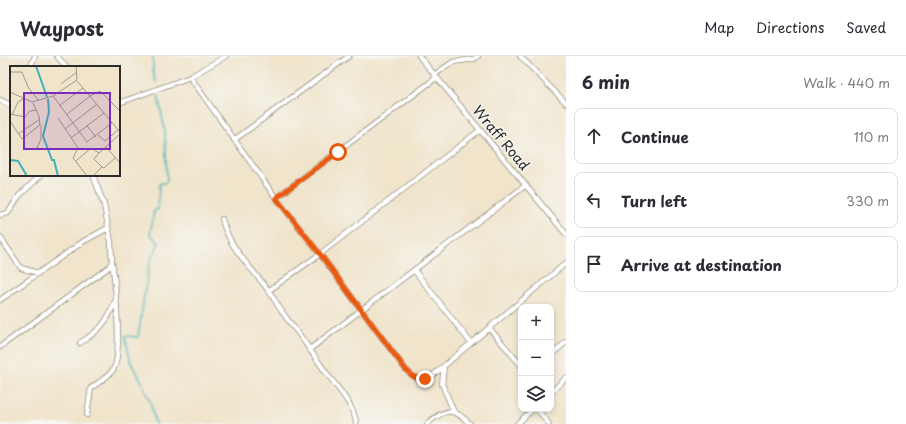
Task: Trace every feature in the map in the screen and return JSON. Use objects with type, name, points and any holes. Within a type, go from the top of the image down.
[{"type":"street","points":[[30,66],[35,56]]},
{"type":"street","points":[[57,56],[65,66]]},
{"type":"street","points":[[120,103],[190,77],[226,56]]},
{"type":"street","points":[[234,140],[349,56]]},
{"type":"street","name":"Wraff Road","points":[[418,56],[566,234]]},
{"type":"street","points":[[276,198],[450,63],[458,60],[474,59],[478,56]]},
{"type":"street","points":[[520,56],[566,103]]},
{"type":"street","points":[[190,77],[276,198],[320,254],[406,370],[414,377],[425,379],[432,376],[566,263]]},
{"type":"street","points":[[0,100],[10,105]]},
{"type":"street","points":[[268,291],[320,254],[480,130]]},
{"type":"street","points":[[0,215],[6,214],[19,196],[40,176]]},
{"type":"street","points":[[87,415],[91,388],[113,370],[118,330],[116,282],[112,262],[111,242],[104,205],[93,176]]},
{"type":"street","points":[[310,349],[526,185]]},
{"type":"street","points":[[222,219],[225,231],[231,243],[268,291],[352,409],[355,414],[356,424]]},
{"type":"street","points":[[0,300],[84,241],[108,228]]},
{"type":"street","points":[[0,237],[21,268],[38,273]]},
{"type":"street","points":[[0,347],[109,267],[112,262]]},
{"type":"street","points":[[414,270],[471,342]]},
{"type":"street","points":[[80,343],[106,321],[116,298]]},
{"type":"street","points":[[489,328],[518,362]]},
{"type":"street","points":[[554,352],[566,342]]},
{"type":"street","points":[[444,366],[442,384],[454,412]]},
{"type":"street","points":[[554,389],[566,378]]},
{"type":"street","points":[[445,412],[450,403]]},
{"type":"street","points":[[427,424],[445,412],[454,412],[470,424]]},
{"type":"street","points":[[517,424],[530,412]]},
{"type":"street","points":[[539,412],[549,424]]},
{"type":"waterway","points":[[153,56],[153,72],[156,82]]},
{"type":"waterway","points":[[155,424],[151,404],[140,378],[131,363],[125,336],[138,337],[149,264],[159,243],[150,234],[154,211],[158,209],[159,184],[167,182],[165,132],[158,95]]},
{"type":"route","points":[[338,152],[276,198],[320,254],[406,370],[414,377],[425,379]]}]
